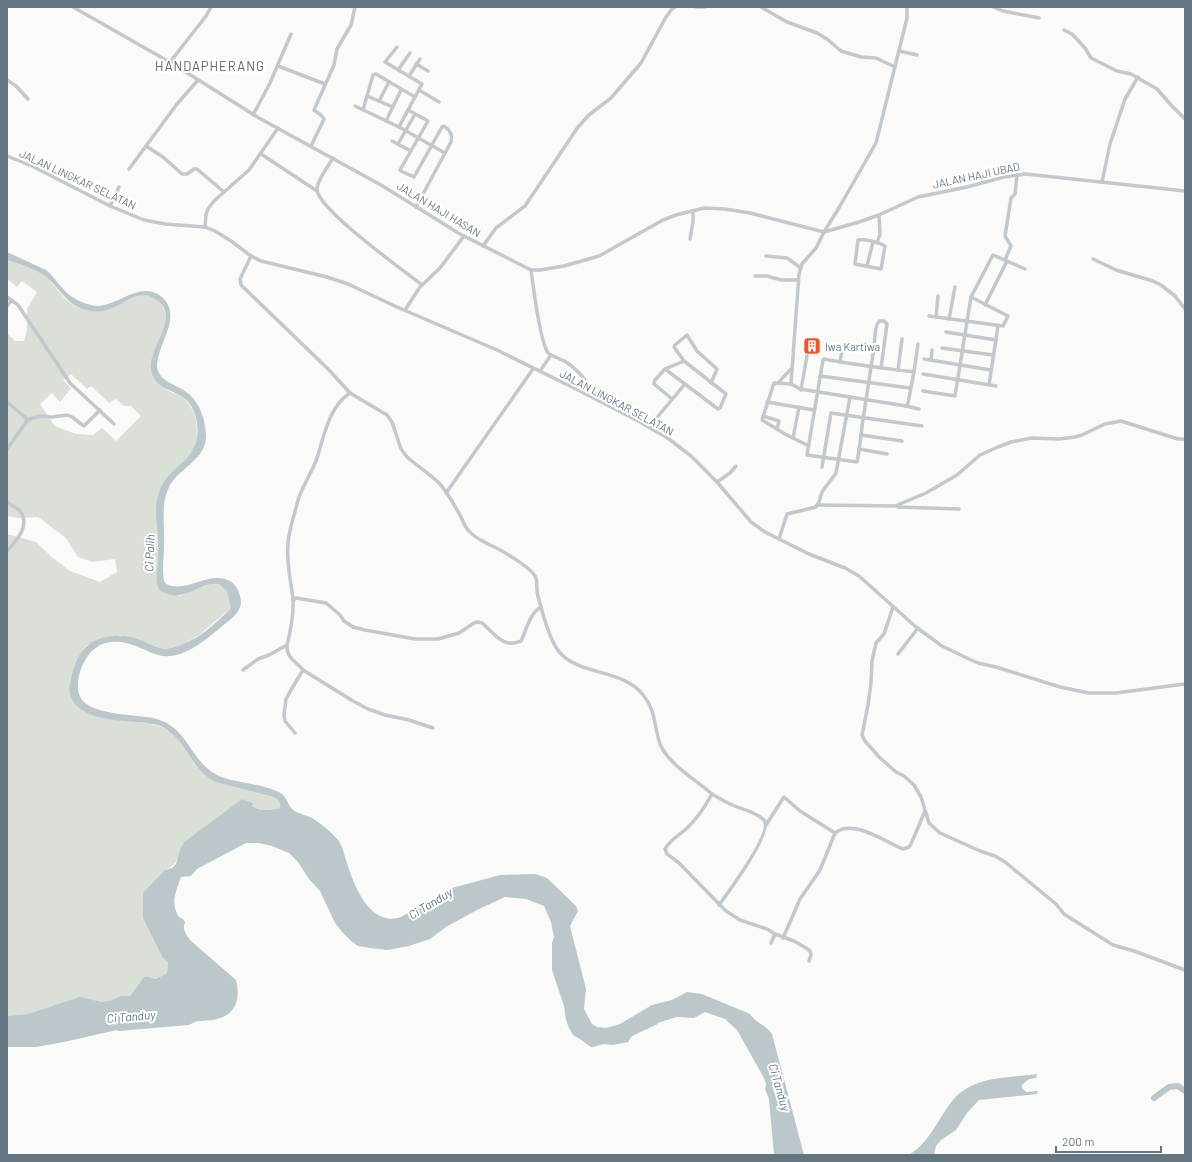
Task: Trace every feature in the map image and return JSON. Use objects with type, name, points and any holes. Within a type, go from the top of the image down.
[{"type":"street","name":"JALAN HAJI HASAN","points":[[73,7],[170,62],[253,114],[382,185],[464,236],[531,270]]},
{"type":"street","points":[[170,62],[206,16],[211,7]]},
{"type":"street","points":[[311,146],[324,119],[314,110],[334,65],[337,49],[351,25],[355,7]]},
{"type":"street","points":[[483,246],[496,228],[524,206],[559,157],[578,127],[589,115],[611,98],[641,63],[666,17],[675,7]]},
{"type":"street","points":[[696,7],[705,7]]},
{"type":"street","points":[[761,7],[787,22],[817,33],[841,51],[861,57],[876,58],[895,67]]},
{"type":"street","points":[[791,384],[800,268],[807,257],[816,248],[876,143],[895,67],[907,7]]},
{"type":"street","points":[[993,7],[1003,12],[1039,18]]},
{"type":"street","points":[[1064,30],[1072,34],[1085,48],[1091,58],[1112,69],[1138,77],[1157,88],[1185,119]]},
{"type":"street","points":[[253,114],[270,83],[291,34]]},
{"type":"street","points":[[396,47],[385,62],[422,84],[399,127]]},
{"type":"street","points":[[898,51],[917,55]]},
{"type":"street","points":[[398,70],[410,53]]},
{"type":"street","points":[[409,76],[420,59]]},
{"type":"street","points":[[416,64],[428,71]]},
{"type":"street","points":[[278,66],[325,84]]},
{"type":"street","points":[[363,110],[373,75],[376,74],[415,96]]},
{"type":"street","points":[[1102,182],[1110,144],[1125,99],[1138,77]]},
{"type":"street","points":[[7,80],[16,86],[28,99]]},
{"type":"street","points":[[129,169],[177,104],[198,80]]},
{"type":"street","points":[[379,101],[389,82]]},
{"type":"street","points":[[386,121],[402,90]]},
{"type":"street","points":[[419,90],[439,102]]},
{"type":"street","points":[[367,96],[393,107]]},
{"type":"street","points":[[355,106],[399,127],[445,153]]},
{"type":"street","points":[[408,110],[428,121],[400,170],[401,171],[414,177],[432,146],[440,128],[444,126],[448,129],[452,137],[451,142],[416,207]]},
{"type":"street","points":[[398,144],[415,114]]},
{"type":"street","points":[[205,227],[208,209],[214,201],[249,170],[278,128]]},
{"type":"street","points":[[392,141],[411,151]]},
{"type":"street","points":[[146,146],[163,157],[182,174],[187,174],[196,169],[224,192]]},
{"type":"street","points":[[261,154],[317,191]]},
{"type":"street","name":"JALAN LINGKAR SELATAN","points":[[7,156],[32,166],[110,206],[144,220],[188,227],[205,227],[224,236],[251,256],[270,264],[327,277],[348,284],[497,350],[649,427],[691,456],[717,482],[751,522],[765,532],[809,554],[845,568],[859,576],[893,607],[942,646],[978,663],[996,667],[1060,687],[1089,693],[1116,693],[1185,684]]},
{"type":"street","points":[[333,158],[317,185],[319,197],[326,206],[350,228],[422,285]]},
{"type":"street","name":"JALAN HAJI UBAD","points":[[824,232],[878,215],[918,197],[1017,175],[1026,174],[1050,176],[1185,191]]},
{"type":"street","points":[[985,305],[1011,246],[1005,236],[1011,198],[1015,194],[1017,175]]},
{"type":"street","points":[[110,206],[119,187]]},
{"type":"street","points":[[601,402],[594,390],[576,370],[565,362],[549,354],[544,345],[534,295],[531,270],[564,266],[599,256],[663,220],[704,208],[725,209],[750,213],[824,232]]},
{"type":"street","points":[[690,239],[693,211]]},
{"type":"street","points":[[878,215],[880,234],[878,243]]},
{"type":"street","points":[[405,310],[422,285],[444,264],[464,236]]},
{"type":"street","points":[[858,240],[873,242],[886,246],[881,268],[879,269],[854,263],[858,240]]},
{"type":"street","points":[[867,266],[873,242]]},
{"type":"street","points":[[923,391],[955,396],[971,297],[993,255],[1025,269]]},
{"type":"street","points":[[251,256],[240,279],[241,285],[329,370],[350,393],[387,415],[392,422],[403,452],[440,484],[469,532],[526,567],[534,574],[538,596],[550,636],[562,655],[579,665],[615,676],[636,688],[644,695],[652,709],[660,744],[676,764],[712,794],[728,803],[758,816],[765,821],[766,825]]},
{"type":"street","points":[[766,256],[787,258],[800,268]]},
{"type":"street","points":[[1093,260],[1116,270],[1153,281],[1161,285],[1172,293],[1185,309]]},
{"type":"street","points":[[755,276],[767,276],[781,280],[798,280]]},
{"type":"street","points":[[949,319],[955,287]]},
{"type":"street","points":[[936,317],[938,296]]},
{"type":"street","points":[[7,297],[18,305],[70,383],[114,424]]},
{"type":"street","points":[[929,316],[1003,326],[1008,316],[971,297]]},
{"type":"street","points":[[7,306],[12,300]]},
{"type":"street","points":[[881,368],[887,324],[884,321],[879,321],[876,325],[874,351],[871,366],[863,418],[857,462],[807,455],[823,360],[871,366],[881,368],[914,372]]},
{"type":"street","points":[[989,384],[998,326]]},
{"type":"street","points":[[946,332],[996,340]]},
{"type":"street","points":[[665,369],[719,409],[726,394],[711,383],[684,361],[674,347],[688,336],[697,351],[717,369],[711,383]]},
{"type":"street","points":[[898,370],[902,339]]},
{"type":"street","points":[[906,406],[914,372],[918,344]]},
{"type":"street","points":[[840,362],[843,345]]},
{"type":"street","points":[[942,348],[993,355]]},
{"type":"street","points":[[802,390],[808,350]]},
{"type":"street","points":[[931,360],[932,350]]},
{"type":"street","points":[[874,351],[883,352]]},
{"type":"street","points":[[540,371],[551,355]]},
{"type":"street","points":[[924,359],[991,370]]},
{"type":"street","points":[[672,400],[654,384],[655,380],[665,369],[684,361]]},
{"type":"street","points":[[446,493],[534,369]]},
{"type":"street","points":[[778,383],[791,369]]},
{"type":"street","points":[[923,374],[996,386]]},
{"type":"street","points":[[820,376],[910,388]]},
{"type":"street","points":[[649,427],[685,384]]},
{"type":"street","points":[[808,446],[763,421],[763,416],[773,384],[791,384],[802,390],[866,399],[919,409]]},
{"type":"street","points":[[350,393],[335,409],[329,421],[294,513],[287,555],[293,600],[293,624],[287,650],[289,657],[303,670],[352,701],[385,715],[409,720],[433,728]]},
{"type":"street","points":[[817,505],[822,492],[836,473],[850,397]]},
{"type":"street","points":[[7,402],[27,420]]},
{"type":"street","points":[[767,402],[814,410]]},
{"type":"street","points":[[793,438],[799,407]]},
{"type":"street","points":[[27,420],[40,416],[52,417],[67,415],[72,416],[84,426],[100,410]]},
{"type":"street","points":[[822,467],[831,414],[922,426]]},
{"type":"street","points":[[763,416],[779,421],[777,429]]},
{"type":"street","points":[[7,449],[26,424],[27,420]]},
{"type":"street","points":[[894,506],[926,493],[957,475],[985,453],[1011,442],[1032,438],[1060,439],[1082,436],[1105,424],[1121,421],[1178,439],[1185,439]]},
{"type":"street","points":[[861,435],[902,441]]},
{"type":"street","points":[[859,449],[887,454]]},
{"type":"street","points":[[717,482],[734,470],[736,466]]},
{"type":"street","points":[[7,502],[20,512],[23,521],[20,536],[7,551]]},
{"type":"street","points":[[779,539],[787,514],[817,505],[925,507],[959,510]]},
{"type":"street","points":[[293,600],[296,598],[326,603],[340,615],[344,622],[353,627],[365,630],[415,639],[431,640],[459,633],[478,622],[482,623],[502,642],[512,644],[521,641],[525,629],[533,615],[541,607]]},
{"type":"street","points":[[893,607],[884,634],[876,643],[872,661],[869,701],[862,735],[865,741],[879,757],[914,785],[921,797],[929,823],[940,833],[995,856],[1005,862],[1056,904],[1064,914],[1113,945],[1134,951],[1185,970]]},
{"type":"street","points":[[898,654],[918,628]]},
{"type":"street","points":[[243,670],[258,659],[288,645]]},
{"type":"street","points":[[295,733],[285,721],[284,715],[286,699],[303,670]]},
{"type":"street","points":[[712,794],[696,818],[686,829],[674,837],[665,849],[667,854],[678,862],[726,911],[740,920],[767,929],[806,948],[811,954],[809,960]]},
{"type":"street","points":[[719,905],[732,888],[750,859],[762,839],[766,825],[784,797],[800,811],[835,833]]},
{"type":"street","points":[[783,938],[800,899],[820,870],[835,833],[842,829],[854,828],[903,849],[907,848],[911,844],[925,810]]},
{"type":"street","points":[[771,943],[775,934]]},
{"type":"shaded area","points":[[7,260],[42,274],[69,302],[82,309],[105,311],[135,297],[141,296],[155,298],[161,304],[165,313],[166,321],[151,364],[168,391],[179,395],[189,404],[196,420],[197,436],[195,446],[189,457],[176,469],[156,521],[158,553],[157,584],[158,588],[180,596],[207,585],[219,584],[227,590],[231,608],[199,635],[182,645],[170,649],[161,648],[120,635],[87,645],[82,651],[70,684],[73,703],[165,729],[182,744],[201,772],[207,778],[215,782],[273,797],[279,801],[281,808],[262,810],[252,806],[254,803],[242,799],[184,842],[176,862],[170,868],[165,870],[168,962],[167,973],[156,979],[144,977],[130,996],[121,996],[102,1002],[80,998],[28,1014],[7,1016],[7,534],[36,542],[70,571],[100,582],[117,572],[115,559],[92,562],[78,557],[66,538],[38,517],[19,518],[7,516],[7,333],[15,341],[24,341],[27,330],[27,309],[37,292],[22,281],[17,287],[7,279]],"holes":[[[71,374],[87,389],[91,386],[109,403],[116,399],[124,406],[131,406],[141,416],[116,441],[102,428],[93,435],[76,434],[55,426],[40,404],[52,393],[60,402],[71,388],[63,380]]]},
{"type":"water","points":[[7,252],[46,270],[67,293],[87,304],[99,306],[131,294],[147,291],[154,292],[162,297],[168,304],[170,321],[158,357],[158,371],[164,379],[185,391],[197,403],[202,413],[206,435],[205,443],[198,457],[180,473],[170,485],[167,492],[164,506],[164,581],[166,584],[182,586],[214,578],[222,578],[235,585],[241,600],[238,611],[213,634],[190,650],[173,656],[155,654],[131,644],[119,642],[106,643],[99,646],[88,656],[80,671],[78,687],[79,694],[83,701],[100,710],[153,718],[164,722],[173,727],[180,734],[197,758],[212,772],[227,779],[266,787],[282,794],[292,809],[316,820],[328,829],[340,843],[358,891],[371,910],[380,916],[390,919],[401,917],[452,888],[500,875],[535,874],[547,878],[576,906],[578,911],[570,926],[586,989],[584,1009],[592,1024],[597,1027],[606,1028],[620,1024],[652,1005],[672,1000],[687,992],[702,994],[750,1014],[772,1034],[804,1155],[774,1155],[769,1099],[765,1089],[766,1084],[764,1078],[737,1030],[725,1019],[705,1012],[694,1018],[677,1017],[641,1028],[635,1031],[628,1042],[613,1045],[578,1038],[573,1035],[566,1020],[564,1006],[552,970],[552,943],[554,937],[551,922],[544,906],[526,899],[505,897],[446,927],[430,939],[409,946],[387,950],[358,946],[343,933],[335,923],[320,891],[309,879],[298,862],[289,853],[272,846],[258,843],[246,843],[197,869],[191,876],[181,877],[174,902],[176,912],[185,922],[184,930],[190,940],[236,980],[238,995],[237,1001],[235,1006],[227,1015],[213,1020],[130,1027],[36,1047],[7,1047],[7,1016],[28,1014],[80,997],[102,1002],[121,996],[130,996],[144,977],[156,979],[167,973],[168,962],[163,958],[143,918],[143,893],[165,870],[172,868],[176,864],[184,842],[242,799],[254,803],[252,806],[262,810],[280,808],[280,804],[279,801],[273,797],[215,782],[207,777],[200,770],[176,737],[168,730],[158,725],[106,719],[91,715],[80,709],[72,700],[70,684],[72,674],[78,657],[88,645],[104,638],[126,636],[138,639],[159,648],[172,648],[189,642],[197,637],[218,621],[231,608],[227,591],[219,584],[207,585],[188,593],[173,595],[162,592],[158,588],[157,584],[157,499],[168,476],[192,451],[197,437],[197,421],[188,401],[159,384],[151,369],[151,361],[165,324],[166,316],[164,308],[158,301],[145,295],[133,298],[104,311],[99,312],[82,309],[70,302],[52,282],[42,274],[7,260]]},
{"type":"water","points":[[1037,1074],[1036,1078],[1029,1079],[1022,1085],[1022,1088],[1026,1092],[1038,1091],[1037,1094],[979,1100],[967,1113],[956,1130],[941,1140],[936,1146],[934,1155],[909,1155],[927,1138],[949,1105],[961,1092],[981,1082]]},
{"type":"waterway","name":"Ci Tanduy","points":[[119,1028],[188,1022],[194,1019]]},
{"type":"waterway","name":"Ci Tanduy","points":[[627,1035],[655,1022]]},
{"type":"waterway","name":"Ci Tanduy","points":[[581,1036],[592,1044],[603,1041]]},
{"type":"waterway","name":"Ci Tanduy","points":[[1154,1098],[1169,1087],[1178,1086],[1185,1091]]},
{"type":"place","name":"Iwa Kartiwa","points":[[812,346]]},
{"type":"district","name":"HANDAPHERANG","points":[[210,66]]},
{"type":"water label","name":"Ci Palih","points":[[149,553]]}]
